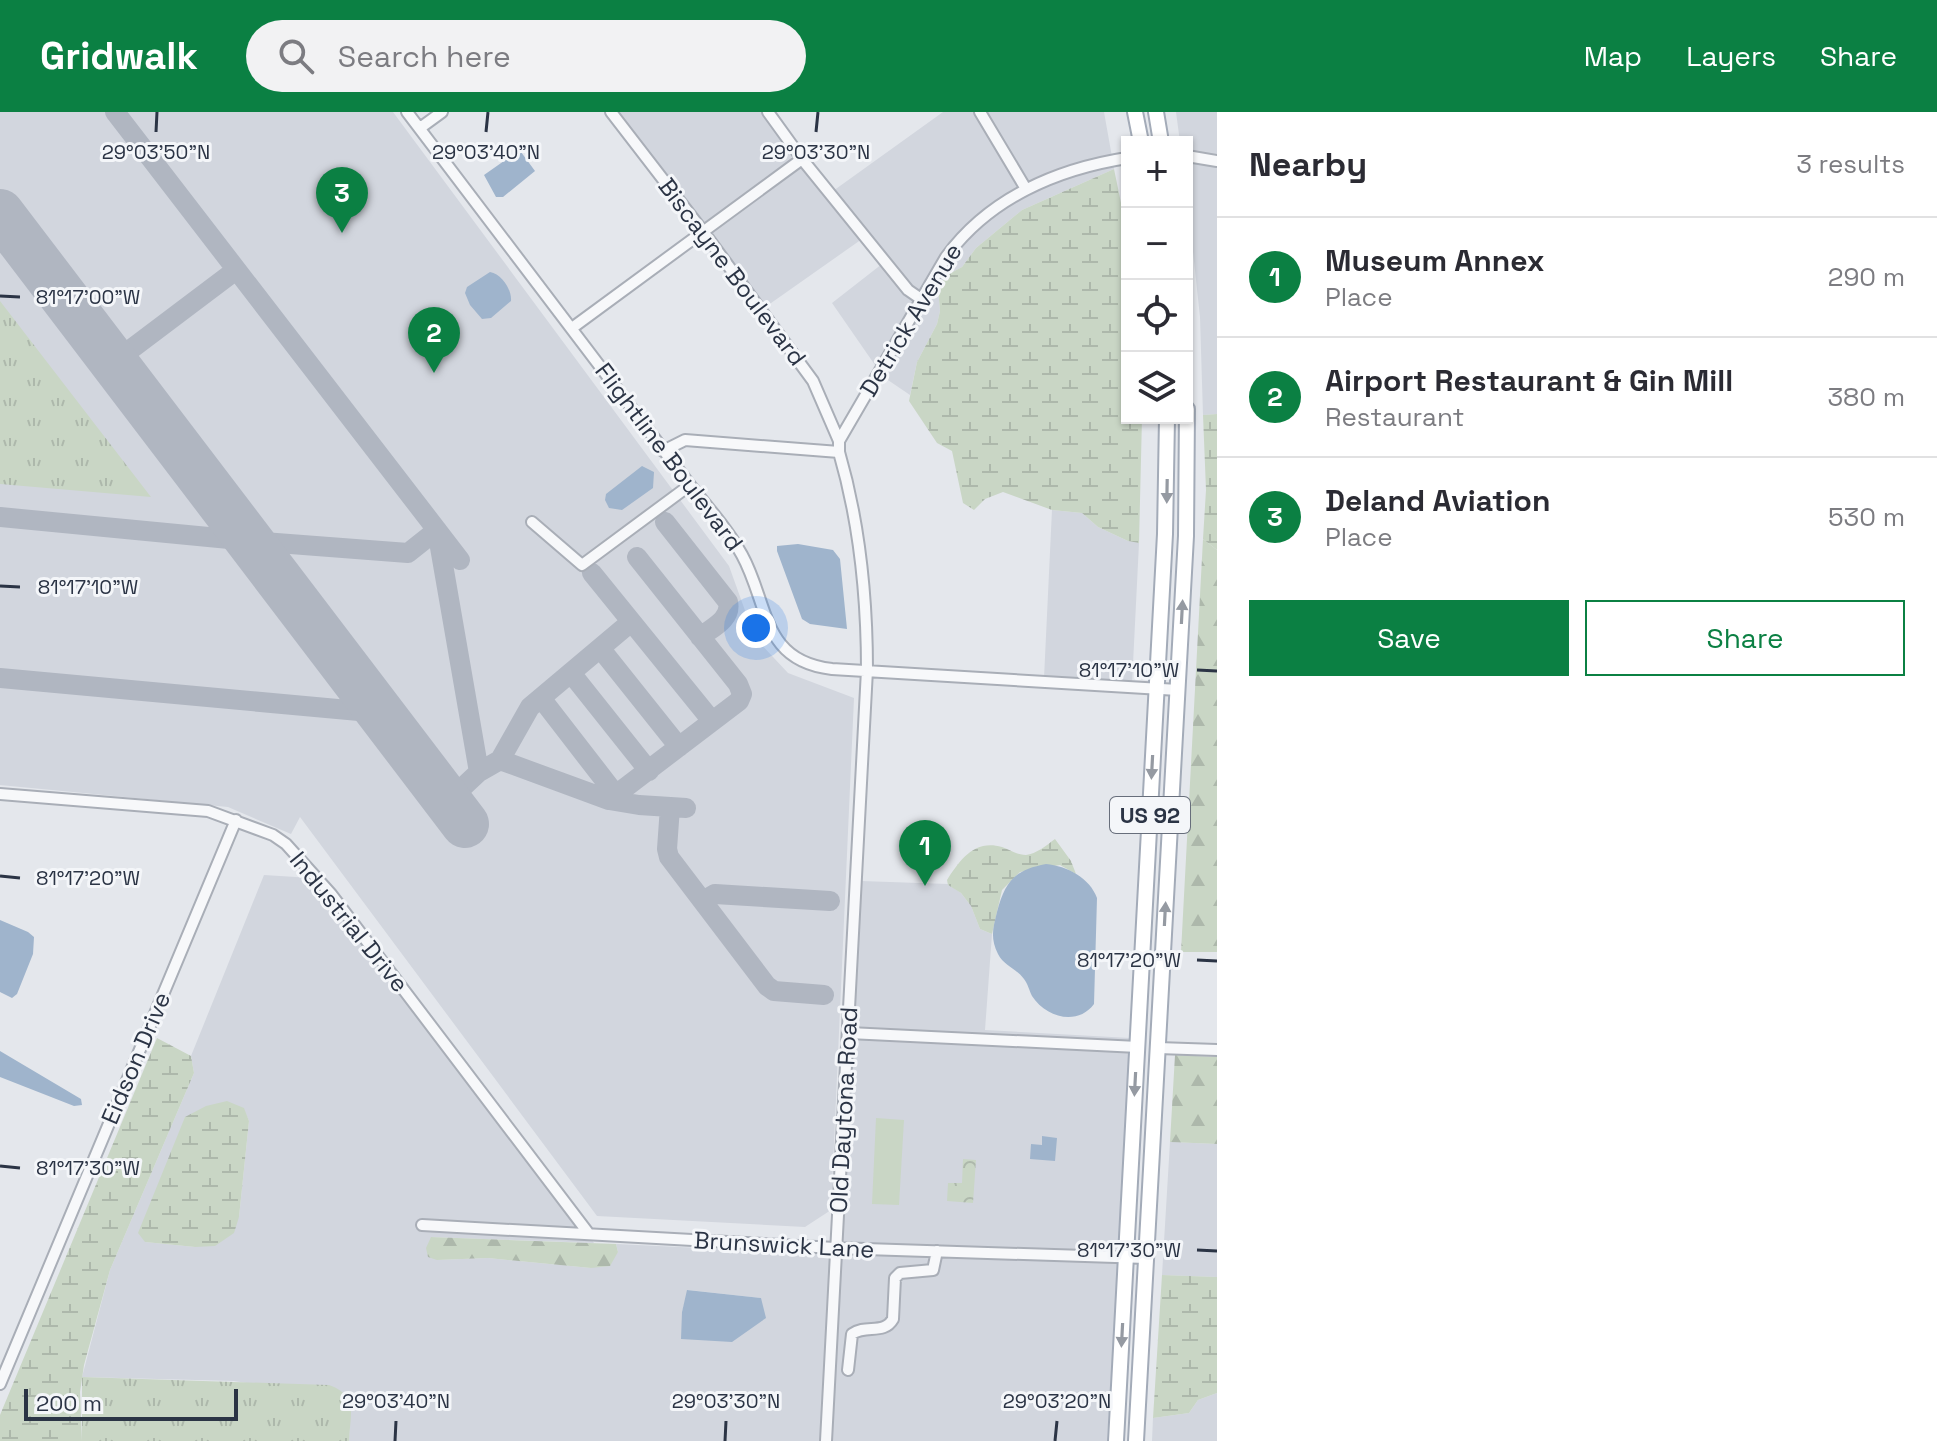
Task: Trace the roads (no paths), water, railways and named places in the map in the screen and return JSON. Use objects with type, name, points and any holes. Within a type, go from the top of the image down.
[{"type":"main road","points":[[1135,112],[1140,136]]},
{"type":"main road","points":[[1156,112],[1160,136]]},
{"type":"main road","points":[[1160,136],[1162,112]]},
{"type":"main road","name":"US 92","points":[[1116,1441],[1157,689],[1167,424]]},
{"type":"main road","name":"US 92","points":[[1136,1441],[1186,536],[1187,424]]},
{"type":"main road","points":[[1139,1016],[1145,1035],[1158,1048]]},
{"type":"main road","points":[[1138,1047],[1150,1059],[1156,1078]]},
{"type":"street","name":"Flightline Boulevard","points":[[407,112],[742,553],[768,624],[788,652],[819,667],[1178,690]]},
{"type":"street","points":[[420,128],[442,112]]},
{"type":"street","name":"Biscayne Boulevard","points":[[611,112],[813,381],[839,446],[858,529],[867,627],[859,827]]},
{"type":"street","points":[[768,112],[908,290],[921,299]]},
{"type":"street","points":[[980,112],[1026,189]]},
{"type":"street","points":[[1193,157],[1217,161]]},
{"type":"street","points":[[572,328],[802,159]]},
{"type":"street","name":"Detrick Avenue","points":[[839,446],[921,299],[959,239],[990,212],[1026,189],[1058,174],[1121,159]]},
{"type":"street","points":[[663,451],[685,440],[839,446]]},
{"type":"street","points":[[1167,447],[1188,446]]},
{"type":"street","points":[[532,522],[582,565],[690,485]]},
{"type":"street","name":"Industrial Drive","points":[[0,794],[208,811],[273,835],[298,855],[331,894],[589,1234]]},
{"type":"street","name":"Eidson Drive","points":[[0,1384],[236,820]]},
{"type":"street","name":"Old Daytona Road","points":[[826,1441],[859,827]]},
{"type":"street","points":[[849,1033],[1138,1047]]},
{"type":"street","points":[[1158,1048],[1217,1050]]},
{"type":"street","name":"Brunswick Lane","points":[[422,1225],[835,1248],[1146,1258]]},
{"type":"street","points":[[848,1370],[852,1334],[862,1329],[883,1329],[890,1324],[893,1319],[895,1278],[900,1273],[933,1270],[937,1251]]},
{"type":"water","points":[[518,151],[535,171],[503,197],[496,197],[484,175]]},
{"type":"water","points":[[490,272],[505,283],[511,301],[491,318],[482,319],[465,293],[467,287]]},
{"type":"water","points":[[642,466],[654,472],[653,488],[622,510],[609,508],[606,494]]},
{"type":"water","points":[[798,544],[833,550],[840,559],[847,629],[810,624],[802,619],[777,551],[777,546]]},
{"type":"water","points":[[1046,864],[1077,874],[1097,898],[1094,1004],[1080,1015],[1071,1017],[1054,1014],[1038,1004],[1024,979],[1001,958],[994,943],[996,918],[1008,885],[1026,870]]},
{"type":"water","points":[[0,920],[34,937],[33,954],[17,994],[12,998],[0,992]]},
{"type":"water","points":[[0,1051],[81,1099],[82,1105],[74,1106],[0,1077]]},
{"type":"water","points":[[1042,1136],[1057,1138],[1055,1161],[1030,1159],[1031,1144],[1042,1145]]},
{"type":"water","points":[[687,1290],[761,1298],[766,1318],[732,1342],[681,1339]]},
{"type":"place","name":"Deland Aviation","points":[[342,233]]},
{"type":"place","name":"Airport Restaurant & Gin Mill","points":[[434,373]]},
{"type":"place","name":"Museum Annex","points":[[925,886]]}]
